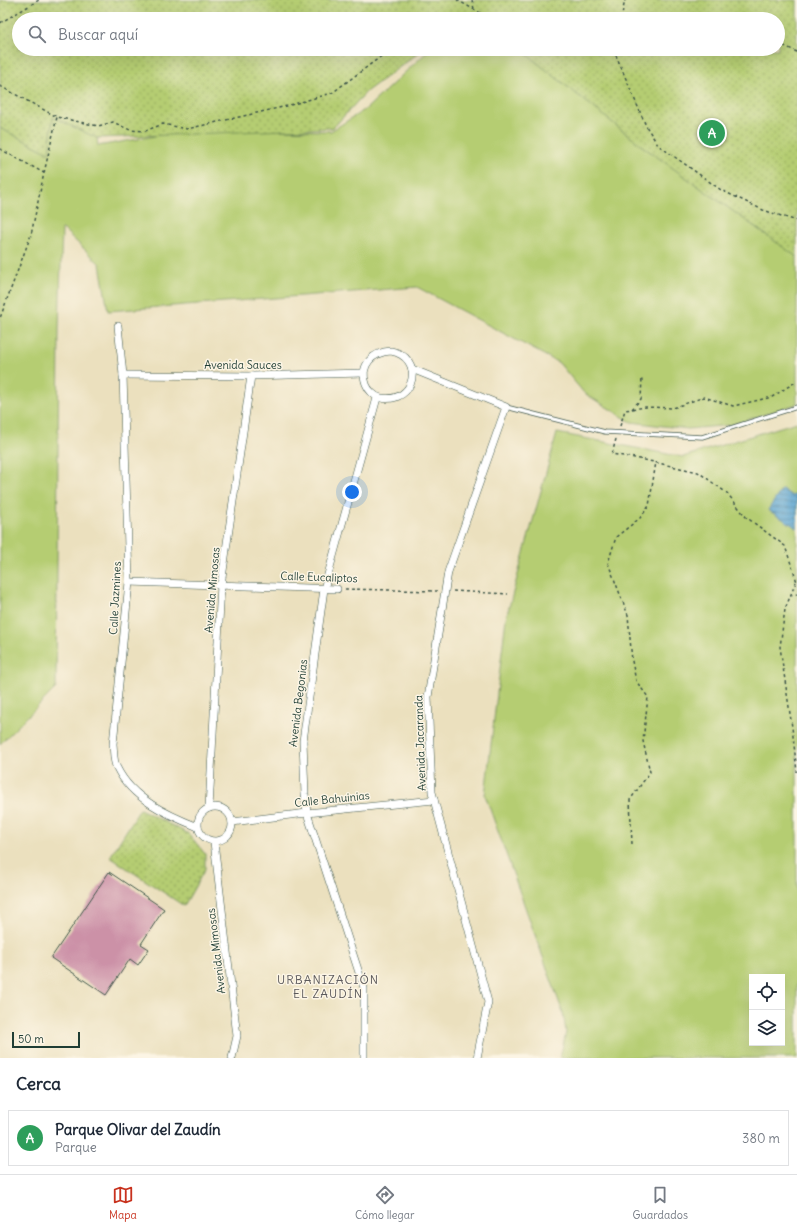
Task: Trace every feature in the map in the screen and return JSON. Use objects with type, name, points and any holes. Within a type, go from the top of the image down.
[{"type":"street","name":"Calle Jazmines","points":[[118,326],[123,376],[129,582],[113,744],[116,767],[128,784],[146,800],[170,815],[198,827]]},
{"type":"street","points":[[390,351],[403,356],[409,362],[412,369],[413,376],[411,384],[406,392],[399,397],[387,399],[377,398],[366,386],[363,373],[368,361],[374,355],[390,351]]},
{"type":"street","points":[[412,369],[506,407]]},
{"type":"street","name":"Avenida Sauces","points":[[123,376],[251,376],[363,373]]},
{"type":"street","name":"Avenida Mimosas","points":[[209,808],[221,585],[251,376]]},
{"type":"street","name":"Avenida Begonias","points":[[364,1058],[364,988],[307,813],[303,741],[324,589],[377,398]]},
{"type":"street","name":"Avenida Jacaranda","points":[[477,1058],[488,1002],[432,792],[428,697],[448,572],[506,407]]},
{"type":"street","name":"Calle Eucaliptos","points":[[129,582],[337,589]]},
{"type":"street","name":"Calle Bahuinias","points":[[232,822],[434,800]]},
{"type":"street","points":[[209,808],[223,808],[228,812],[232,822],[232,831],[229,836],[220,841],[214,842],[204,837],[200,833],[198,827],[200,816],[209,808]]},
{"type":"street","name":"Avenida Mimosas","points":[[214,842],[237,1036],[232,1058]]},
{"type":"lane","points":[[506,407],[604,432],[702,437],[797,407]]},
{"type":"path","points":[[19,12],[39,0]]},
{"type":"path","points":[[457,0],[479,12]]},
{"type":"path","points":[[472,0],[474,9]]},
{"type":"path","points":[[623,12],[625,0]]},
{"type":"path","points":[[0,23],[12,16]]},
{"type":"path","points":[[785,46],[797,52]]},
{"type":"path","points":[[0,86],[57,117],[98,126],[113,122],[130,130],[145,131],[164,124],[187,129],[287,106],[332,93],[382,56]]},
{"type":"path","points":[[615,56],[646,126],[658,145],[721,190],[764,210],[797,221]]},
{"type":"path","points":[[0,318],[31,235],[57,117]]},
{"type":"path","points":[[0,149],[44,173]]},
{"type":"path","points":[[632,409],[641,399],[642,378]]},
{"type":"path","points":[[797,381],[772,397],[733,406],[704,398],[672,408],[646,407],[625,410],[612,454],[698,472],[727,493],[746,517],[785,546],[797,582],[785,609],[780,646],[797,772]]},
{"type":"path","points":[[632,844],[630,800],[650,772],[643,741],[648,697],[636,681],[632,661],[628,615],[608,563],[616,537],[640,518],[650,506],[656,462]]},
{"type":"path","name":"Calle Eucaliptos","points":[[337,589],[508,594]]},
{"type":"path","points":[[790,596],[797,594]]},
{"type":"green space","points":[[0,0],[797,0],[797,257],[642,146],[529,56],[785,56],[785,12],[12,12],[12,56],[414,56],[367,91],[333,128],[97,138],[53,117],[49,153],[0,128]]},
{"type":"green space","points":[[423,56],[529,56],[642,146],[797,257],[797,404],[731,425],[688,429],[631,422],[584,393],[559,363],[417,287],[108,311],[100,264],[62,228],[59,329],[56,688],[0,744],[0,128],[49,153],[53,117],[97,138],[98,146],[195,129],[331,131],[366,109]]},
{"type":"green space","points":[[797,422],[797,1058],[560,1058],[566,1032],[563,1013],[485,795],[506,618],[557,433],[683,457]]},
{"type":"green space","points":[[140,809],[189,834],[205,854],[205,869],[184,906],[110,857]]},
{"type":"water","points":[[782,489],[792,496],[797,494],[797,528],[768,510]]},
{"type":"building","points":[[109,872],[164,909],[141,944],[149,949],[138,965],[130,959],[106,995],[51,958]]},
{"type":"place","name":"Parque Olivar del Zaudín","points":[[712,133]]},
{"type":"district","name":"URBANIZACIÓN EL ZAUDÍN","points":[[328,987]]}]
